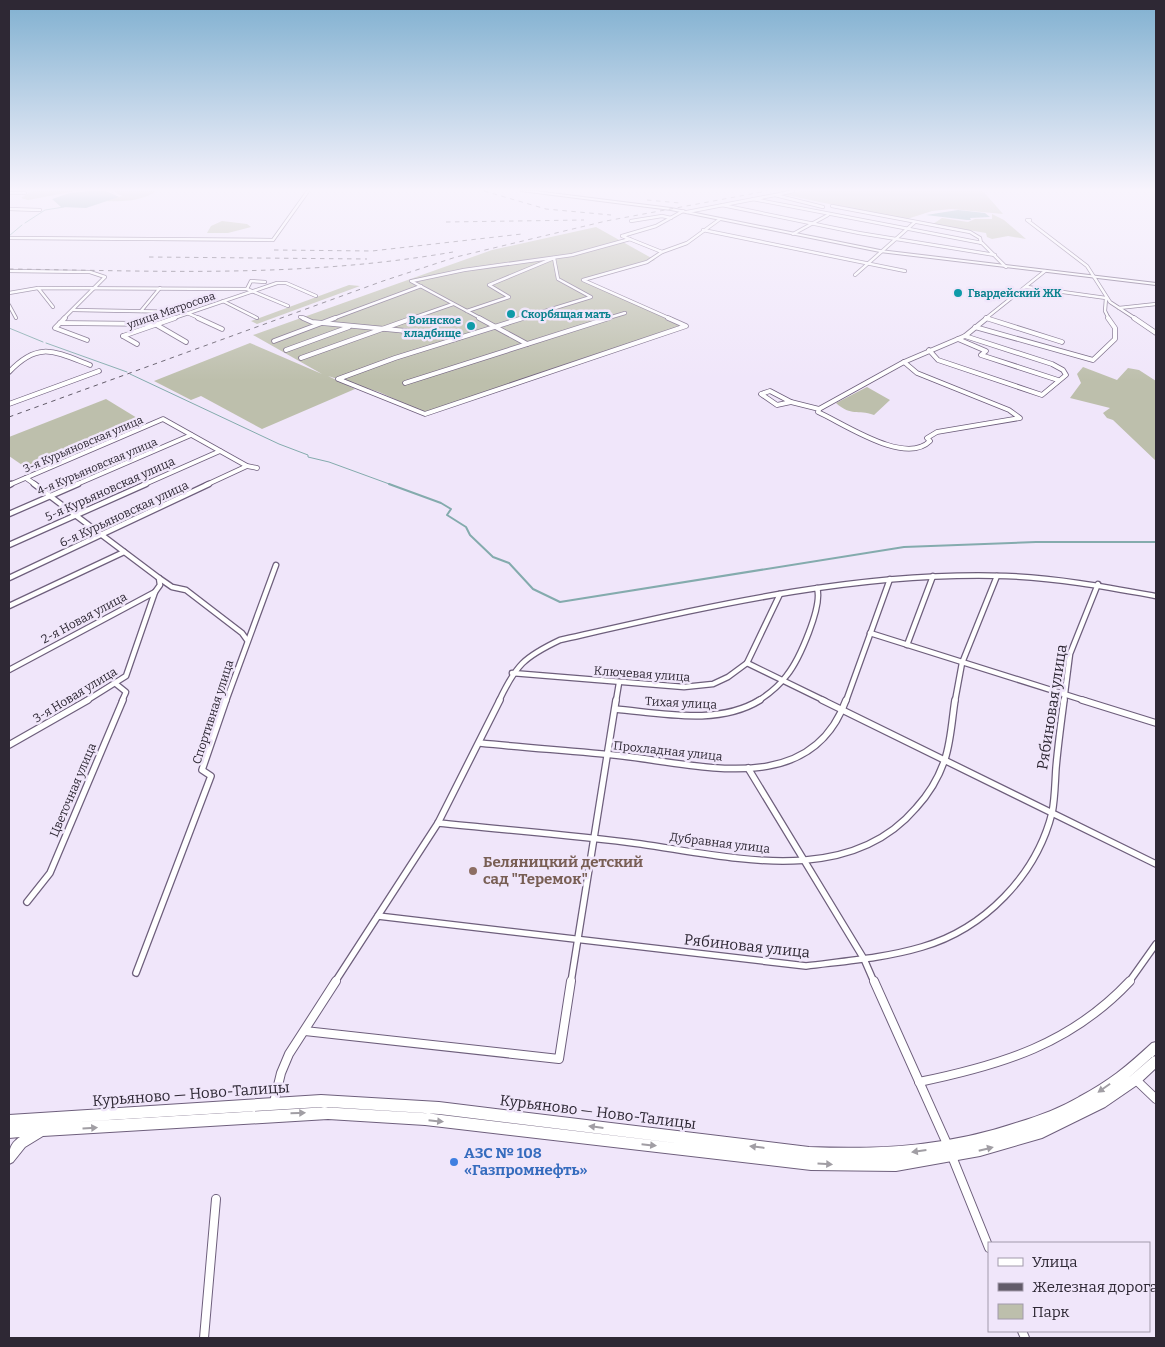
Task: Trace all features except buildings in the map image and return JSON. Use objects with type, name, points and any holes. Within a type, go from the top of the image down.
[{"type":"main road","points":[[903,254],[1045,272],[1091,274],[1156,284]]},
{"type":"main road","name":"Курьяново — Ново-Талицы","points":[[10,1129],[42,1131],[328,1113],[425,1119],[811,1164],[896,1165],[950,1152],[1021,1140],[1042,1132],[1101,1102],[1132,1075],[1156,1047]]},
{"type":"main road","name":"Курьяново — Ново-Талицы","points":[[1132,1075],[1156,1060]]},
{"type":"main road","name":"Курьяново — Ново-Талицы","points":[[10,1129],[274,1102],[321,1101],[439,1108],[791,1151],[852,1156],[950,1152]]},
{"type":"main road","points":[[9,1158],[21,1143],[42,1131]]},
{"type":"street","points":[[467,311],[509,297],[489,285],[554,258],[571,254]]},
{"type":"street","points":[[554,258],[558,279],[591,297],[462,336],[338,379],[425,414],[686,326],[583,280],[647,262],[659,254]]},
{"type":"street","points":[[820,254],[905,270]]},
{"type":"street","points":[[855,275],[865,265],[870,264],[878,254]]},
{"type":"street","points":[[988,254],[995,255],[1006,267]]},
{"type":"street","points":[[1072,254],[1082,261],[1106,298],[1156,333]]},
{"type":"street","points":[[527,344],[411,281],[439,273],[466,271],[501,262],[554,258]]},
{"type":"street","points":[[9,271],[90,272],[105,277],[55,328],[87,340]]},
{"type":"street","points":[[791,402],[777,405],[761,394],[770,391],[791,402],[819,408],[904,362],[965,336],[1045,272]]},
{"type":"street","points":[[247,289],[251,281],[265,282]]},
{"type":"street","name":"улица Матросова","points":[[137,344],[123,336],[282,282],[316,296]]},
{"type":"street","points":[[274,341],[421,286]]},
{"type":"street","points":[[9,293],[38,288],[95,287],[247,289],[288,306]]},
{"type":"street","points":[[1027,287],[1106,298]]},
{"type":"street","points":[[38,288],[52,306]]},
{"type":"street","points":[[141,311],[160,288]]},
{"type":"street","points":[[975,327],[1093,360],[1116,336],[1115,328],[1107,318],[1104,302],[1106,298]]},
{"type":"street","points":[[222,301],[257,318]]},
{"type":"street","points":[[301,358],[453,304]]},
{"type":"street","points":[[1119,308],[1156,304]]},
{"type":"street","points":[[9,305],[16,318]]},
{"type":"street","points":[[73,310],[189,313],[222,329]]},
{"type":"street","points":[[405,383],[625,313]]},
{"type":"street","points":[[300,317],[322,324],[388,328],[462,336]]},
{"type":"street","points":[[986,318],[1062,342]]},
{"type":"street","points":[[60,322],[155,324],[186,342]]},
{"type":"street","points":[[286,350],[352,326]]},
{"type":"street","points":[[929,350],[938,360],[1042,394],[1066,375],[1066,373],[1052,364],[965,336]]},
{"type":"street","points":[[958,338],[966,344],[986,351],[981,355],[1058,380]]},
{"type":"street","points":[[9,372],[28,354],[60,354],[90,365]]},
{"type":"street","points":[[819,408],[818,412],[879,444],[918,448],[929,444],[930,441],[927,438],[937,432],[1020,418],[1009,410],[917,373],[904,362]]},
{"type":"street","points":[[9,404],[99,371]]},
{"type":"street","name":"3-я Курьяновская улица","points":[[9,485],[164,420],[191,434]]},
{"type":"street","points":[[191,434],[246,466],[257,468]]},
{"type":"street","name":"4-я Курьяновская улица","points":[[9,514],[191,434]]},
{"type":"street","name":"5-я Курьяновская улица","points":[[9,544],[220,451]]},
{"type":"street","name":"6-я Курьяновская улица","points":[[9,578],[246,466]]},
{"type":"street","points":[[26,478],[159,578],[172,586],[186,590],[242,633],[247,640]]},
{"type":"street","points":[[9,606],[123,551]]},
{"type":"street","name":"Спортивная улица","points":[[136,973],[211,776],[202,770],[247,640],[276,565]]},
{"type":"street","points":[[907,645],[933,576]]},
{"type":"street","points":[[274,1102],[281,1073],[305,1030],[438,823],[480,744],[512,673],[533,653],[560,640],[780,594],[890,578],[997,576],[1098,584],[1156,596]]},
{"type":"street","name":"Дубравная улица","points":[[438,823],[594,838],[761,860],[804,860],[851,852],[896,830],[911,817],[924,800],[945,759],[962,663],[997,576]]},
{"type":"street","points":[[155,592],[160,585],[159,578]]},
{"type":"street","name":"Прохладная улица","points":[[480,744],[608,754],[706,767],[748,768],[797,758],[815,746],[834,725],[844,709],[890,578]]},
{"type":"street","name":"Рябиновая улица","points":[[378,916],[806,966],[864,960],[922,947],[955,934],[979,920],[1014,888],[1035,855],[1052,812],[1070,654],[1098,584]]},
{"type":"street","name":"Тихая улица","points":[[615,709],[700,715],[728,714],[752,707],[764,700],[784,680],[792,668],[814,618],[820,595],[817,588]]},
{"type":"street","name":"2-я Новая улица","points":[[9,670],[155,592]]},
{"type":"street","name":"3-я Новая улица","points":[[9,745],[116,684],[126,676],[155,592]]},
{"type":"street","name":"Ключевая улица","points":[[512,673],[619,683],[684,687],[706,686],[728,677],[747,663],[780,594]]},
{"type":"street","points":[[870,633],[1156,723]]},
{"type":"street","points":[[747,663],[1156,864]]},
{"type":"street","points":[[305,1030],[559,1058],[619,683]]},
{"type":"street","name":"Цветочная улица","points":[[26,902],[50,873],[126,692],[116,684]]},
{"type":"street","points":[[748,768],[864,960],[950,1152],[988,1246]]},
{"type":"street","points":[[919,1082],[975,1071],[1024,1055],[1066,1034],[1099,1012],[1125,986],[1156,944]]},
{"type":"street","points":[[1132,1075],[1156,1099]]},
{"type":"street","points":[[204,1338],[216,1199]]},
{"type":"green space","points":[[481,254],[644,254],[655,260],[584,280],[682,326],[425,413],[379,392],[328,376],[355,389],[262,429],[201,396],[191,400],[154,381],[250,343],[322,374],[253,335]]},
{"type":"green space","points":[[349,285],[360,286],[257,324],[251,321]]},
{"type":"green space","points":[[1083,367],[1117,380],[1128,368],[1139,370],[1156,381],[1156,461],[1113,420],[1107,418],[1103,413],[1110,408],[1070,398],[1081,383],[1077,374]]},
{"type":"green space","points":[[867,387],[890,400],[874,415],[846,410],[836,403]]},
{"type":"green space","points":[[106,399],[142,421],[25,467],[9,456],[9,437]]},
{"type":"waterway","points":[[9,328],[43,342]]},
{"type":"waterway","points":[[46,343],[127,372]]},
{"type":"waterway","points":[[130,374],[279,444],[308,455],[308,457],[329,462],[392,485]]},
{"type":"waterway","points":[[389,484],[441,503],[451,509],[447,515],[466,527],[470,535],[493,557],[509,563],[533,589],[560,602],[904,547],[1036,542],[1156,542]]},
{"type":"railway","points":[[9,269],[232,271],[342,266],[440,254]]},
{"type":"railway","points":[[9,417],[383,281],[469,254]]},
{"type":"railway","points":[[149,257],[367,259]]},
{"type":"place","name":"Гвардейский ЖК","points":[[958,293]]},
{"type":"place","name":"Скорбящая мать","points":[[511,314]]},
{"type":"place","name":"Воинское кладбище","points":[[471,326]]},
{"type":"place","name":"Беляницкий детский сад \"Теремок\"","points":[[473,871]]},
{"type":"place","name":"АЗС № 108 «Газпромнефть»","points":[[454,1162]]}]
